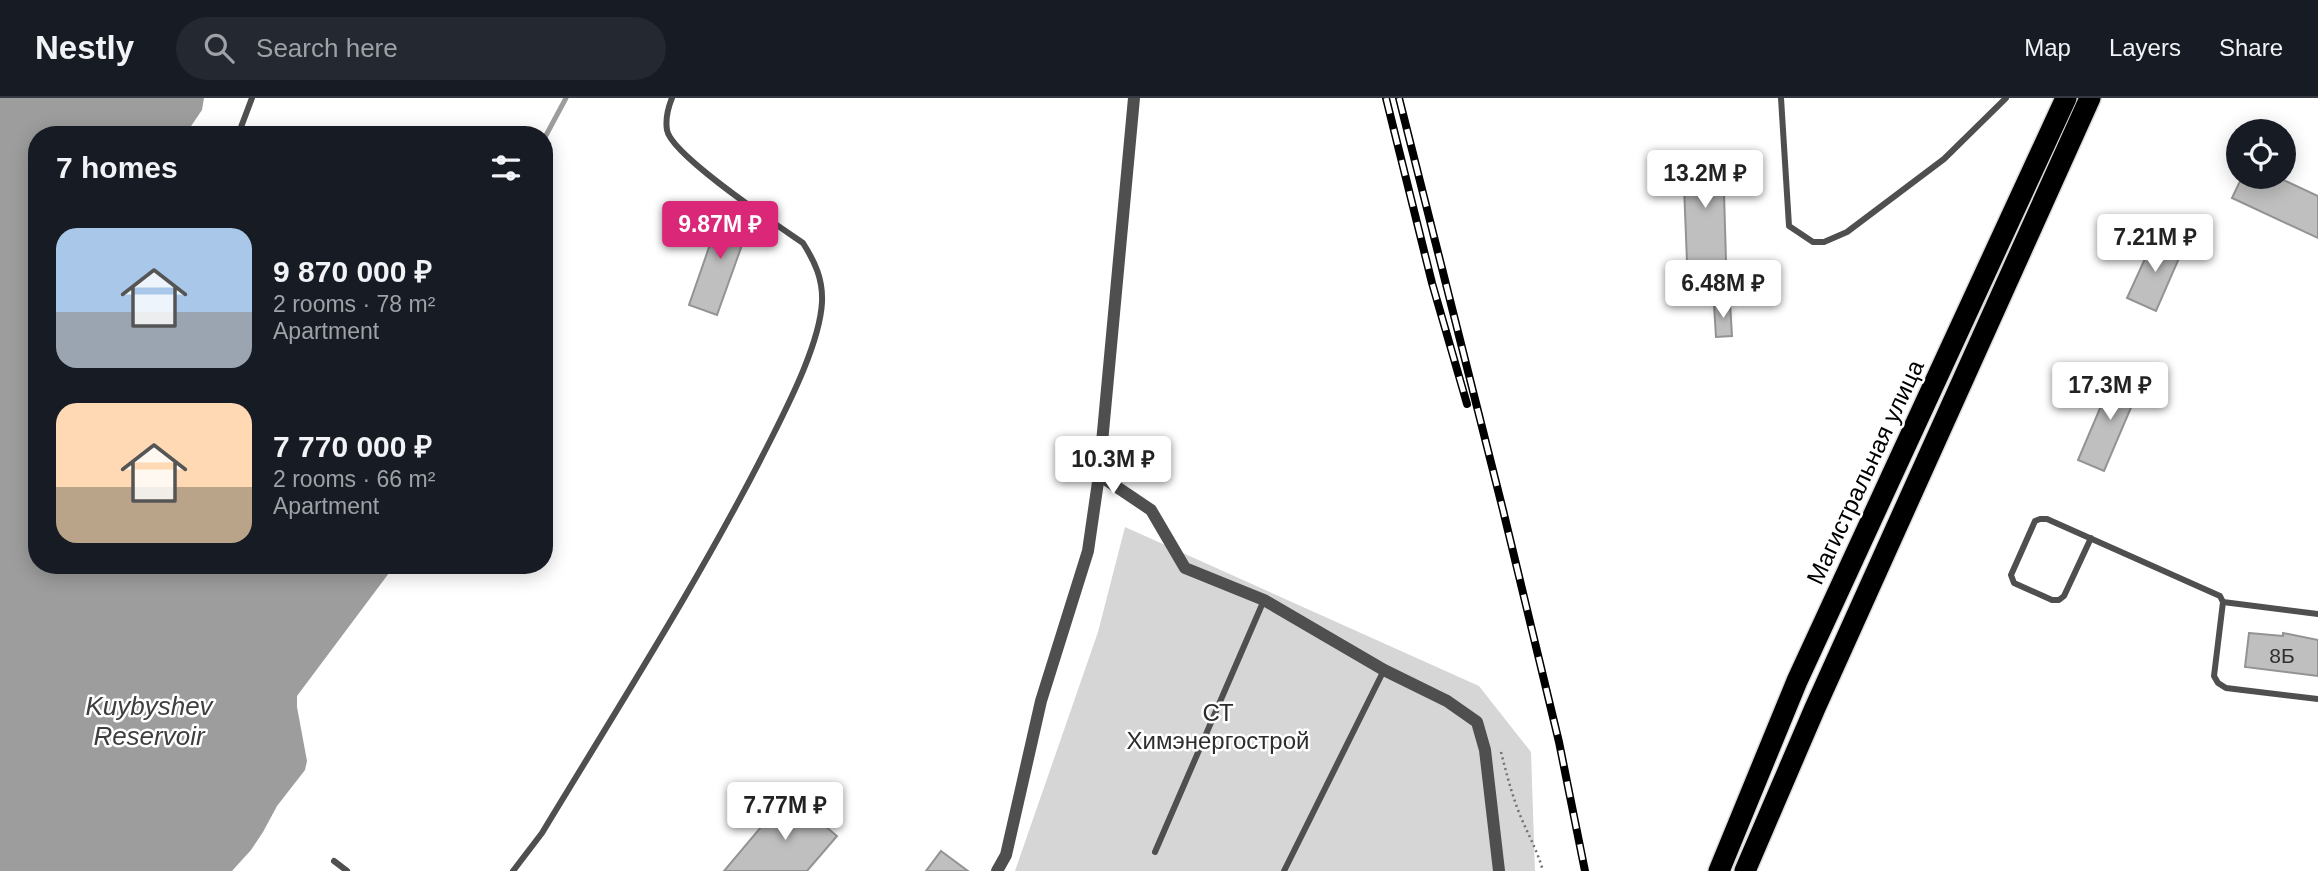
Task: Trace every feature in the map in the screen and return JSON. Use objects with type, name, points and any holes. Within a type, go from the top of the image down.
[{"type":"highway","name":"Магистральная улица","points":[[1719,871],[1797,681],[2066,98]]},
{"type":"highway","name":"Магистральная улица","points":[[1745,871],[2090,98]]},
{"type":"street","points":[[997,871],[1006,855],[1041,701],[1088,551],[1099,475],[1135,98]]},
{"type":"street","points":[[1099,475],[1151,510],[1185,568],[1264,600],[1384,670],[1447,701],[1477,722],[1485,750],[1499,871]]},
{"type":"lane","points":[[241,126],[251,98]]},
{"type":"lane","points":[[513,871],[542,833],[743,494],[793,394],[816,333],[822,304],[822,281],[815,262],[803,243],[682,153],[667,132],[667,111],[672,98]]},
{"type":"lane","points":[[1781,98],[1789,226],[1812,242],[1824,242],[1847,232],[1944,159],[2007,98]]},
{"type":"lane","points":[[2091,538],[2064,596],[2059,600],[2052,600],[2014,583],[2011,575],[2035,521],[2047,519],[2091,538],[2215,593],[2220,596],[2223,602],[2214,676],[2218,683],[2226,688],[2318,699]]},
{"type":"lane","points":[[1155,852],[1264,600]]},
{"type":"lane","points":[[2223,602],[2318,614]]},
{"type":"lane","points":[[1284,871],[1384,670]]},
{"type":"lane","points":[[334,861],[347,871]]},
{"type":"path","points":[[1499,745],[1515,801],[1537,848],[1544,871]]},
{"type":"green space","name":"СТ Химэнергострой","points":[[1125,527],[1479,686],[1531,752],[1535,871],[1015,871],[1098,632]]},
{"type":"water","name":"Kuybyshev Reservoir","points":[[0,98],[204,98],[202,110],[191,126],[28,126],[28,574],[388,574],[297,696],[307,761],[305,770],[277,806],[251,850],[232,871],[0,871]]},
{"type":"building","points":[[1723,159],[1726,261],[1687,262],[1683,160]]},
{"type":"building","points":[[2296,186],[2318,196],[2318,238],[2232,198],[2236,189],[2296,189]]},
{"type":"building","points":[[723,207],[752,217],[717,315],[689,305]]},
{"type":"building","points":[[2155,237],[2183,249],[2156,311],[2127,298]]},
{"type":"building","points":[[1730,303],[1732,336],[1716,337],[1714,304]]},
{"type":"building","points":[[2115,373],[2141,384],[2104,471],[2078,460]]},
{"type":"building","points":[[2249,633],[2283,636],[2283,633],[2318,640],[2318,676],[2245,667]]},
{"type":"building","points":[[788,795],[837,836],[807,871],[724,871]]},
{"type":"building","points":[[941,851],[968,871],[926,871]]},
{"type":"waterway","points":[[551,126],[566,98]]},
{"type":"railway","points":[[1386,98],[1432,283],[1467,404]]},
{"type":"railway","points":[[1399,98],[1559,742],[1585,871]]}]
